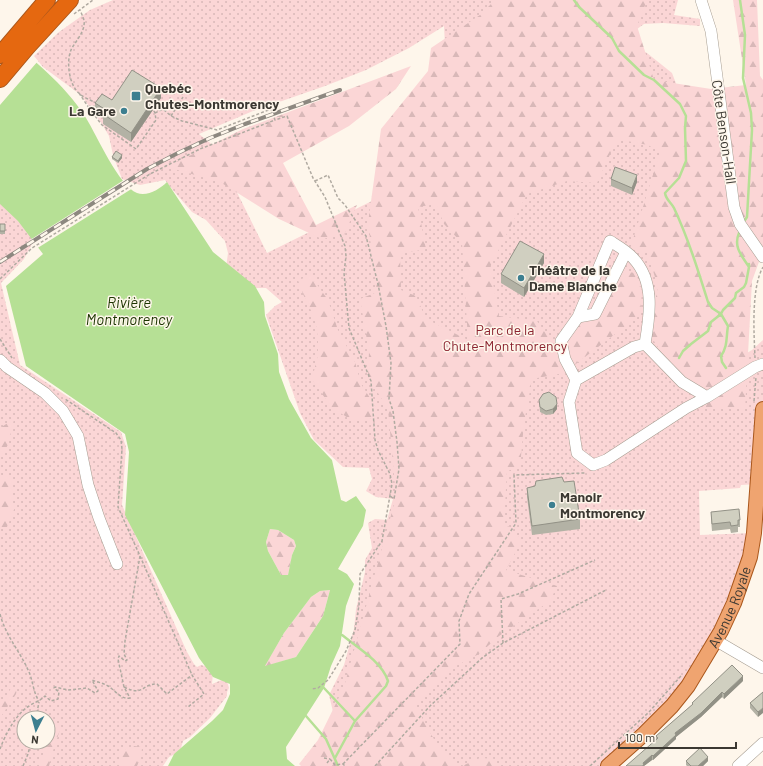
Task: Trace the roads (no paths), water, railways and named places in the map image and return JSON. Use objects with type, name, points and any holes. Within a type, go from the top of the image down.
[{"type":"highway","points":[[21,42],[40,0]]},
{"type":"highway","points":[[0,79],[47,0]]},
{"type":"highway","points":[[0,55],[21,42],[74,3]]},
{"type":"main road","name":"Avenue Royale","points":[[608,766],[644,734],[672,706],[688,686],[721,631],[734,603],[750,557],[754,533],[759,406]]},
{"type":"street","name":"Côte Benson-Hall","points":[[701,0],[711,31],[734,207],[740,224],[763,257]]},
{"type":"street","points":[[576,380],[565,359],[561,341],[578,318],[610,242],[633,257],[642,269],[647,283],[650,296],[649,319],[645,344]]},
{"type":"street","points":[[578,318],[595,314],[626,252]]},
{"type":"street","points":[[645,344],[634,347],[576,380],[569,402],[577,453],[593,465],[606,460],[686,408],[759,365]]},
{"type":"street","points":[[645,344],[682,382],[707,396]]},
{"type":"street","points":[[0,360],[7,367],[46,393],[63,411],[78,436],[88,485],[117,564]]},
{"type":"street","points":[[715,640],[763,668]]},
{"type":"street","points":[[738,766],[763,743]]},
{"type":"water","name":"Rivière Montmorency","points":[[0,32],[23,51],[68,93],[86,118],[116,171],[130,189],[137,193],[145,194],[157,190],[167,182],[213,252],[255,286],[264,302],[265,316],[278,354],[279,372],[289,399],[311,438],[332,460],[341,500],[346,502],[356,496],[366,510],[363,526],[338,569],[347,574],[354,584],[346,606],[340,646],[331,666],[324,688],[286,747],[287,759],[295,766],[168,766],[174,754],[223,710],[230,694],[230,684],[213,677],[199,658],[125,515],[129,452],[125,434],[26,366],[6,286],[43,254],[18,221],[0,204]],"holes":[[[270,529],[278,530],[294,540],[296,546],[292,555],[288,575],[281,575],[268,551],[266,542]],[[330,590],[323,616],[296,657],[265,666],[284,633],[311,597],[320,591]]]},
{"type":"waterway","points":[[574,0],[579,7],[612,38],[619,51],[644,75],[654,80],[680,104],[686,116],[686,161],[679,178],[665,193],[666,197],[674,208],[684,231],[708,302],[712,308],[721,314],[728,326],[726,345],[721,356],[722,362],[726,368]]},
{"type":"waterway","points":[[740,0],[745,35],[743,78],[751,113],[752,130],[747,217],[745,220]]},
{"type":"waterway","points":[[739,233],[737,238],[739,251],[749,267],[749,264]]},
{"type":"waterway","points":[[679,358],[683,351],[708,331],[711,322],[721,314],[735,298],[736,293],[744,287],[749,267]]},
{"type":"waterway","points":[[342,635],[375,661],[385,674],[388,681],[386,686],[355,721]]},
{"type":"waterway","points":[[324,688],[355,721],[335,758]]},
{"type":"waterway","points":[[306,716],[326,739],[338,766]]},
{"type":"railway","points":[[0,262],[147,169],[178,153],[245,124],[340,90]]},
{"type":"place","name":"Quebéc Chutes-Montmorency","points":[[136,96]]},
{"type":"place","name":"La Gare","points":[[124,111]]},
{"type":"place","name":"Théâtre de la Dame Blanche","points":[[521,278]]},
{"type":"place","name":"Manoir Montmorency","points":[[552,505]]},
{"type":"park label","name":"Parc de la Chute-Montmorency","points":[[505,338]]}]
